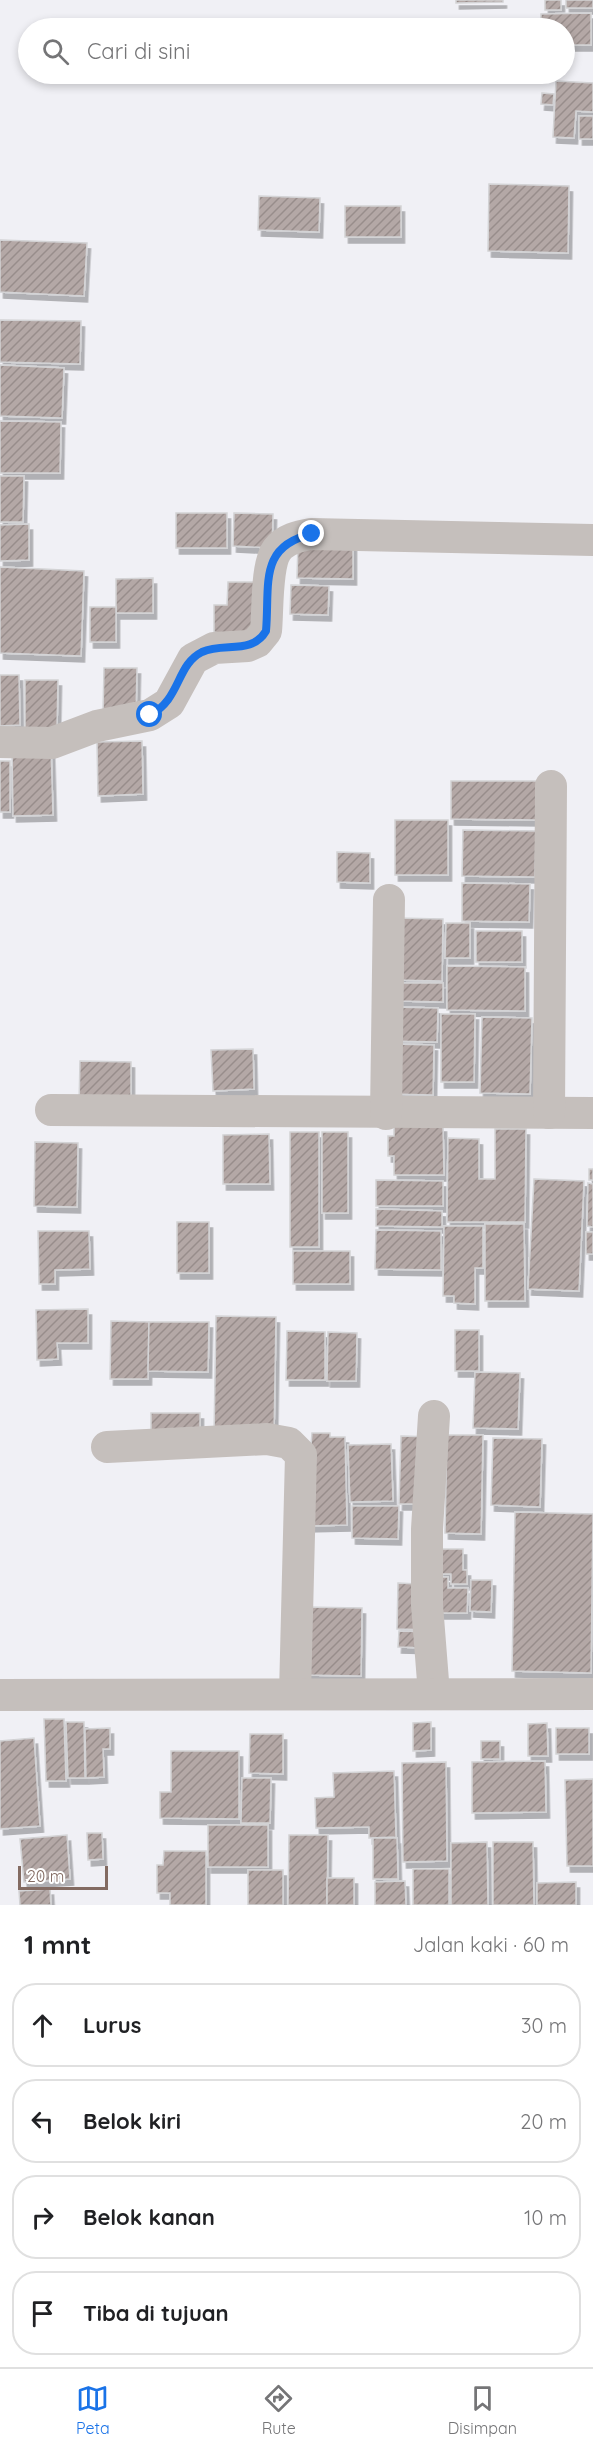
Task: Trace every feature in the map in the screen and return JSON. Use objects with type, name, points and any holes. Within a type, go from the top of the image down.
[{"type":"street","points":[[0,742],[52,743],[97,726],[150,715],[159,710],[168,703],[193,658],[214,648],[248,646],[263,636],[266,631],[272,561],[277,550],[295,537],[312,534],[593,540]]},
{"type":"street","points":[[549,1113],[551,786]]},
{"type":"street","points":[[386,1114],[389,900]]},
{"type":"street","points":[[51,1110],[386,1114],[593,1113]]},
{"type":"street","points":[[434,1416],[427,1529],[427,1605],[434,1694]]},
{"type":"street","points":[[107,1447],[248,1438],[279,1440],[296,1448],[301,1455],[295,1694]]},
{"type":"street","points":[[0,1695],[593,1694]]},
{"type":"building","points":[[456,0],[503,0],[503,2],[456,3]]},
{"type":"building","points":[[545,0],[561,0],[561,10],[545,10]]},
{"type":"building","points":[[566,0],[593,0],[593,8],[566,8]]},
{"type":"building","points":[[591,13],[591,45],[575,45],[575,18],[541,18],[541,14]]},
{"type":"building","points":[[593,83],[593,112],[576,111],[574,138],[553,137],[556,84]]},
{"type":"building","points":[[542,93],[554,94],[553,105],[541,104]]},
{"type":"building","points":[[579,116],[593,116],[593,139],[579,139]]},
{"type":"building","points":[[489,184],[569,186],[568,253],[488,251]]},
{"type":"building","points":[[259,196],[320,198],[319,232],[258,230]]},
{"type":"building","points":[[345,206],[401,206],[401,237],[345,237]]},
{"type":"building","points":[[0,240],[87,243],[84,296],[0,292]]},
{"type":"building","points":[[0,320],[81,321],[80,364],[0,362]]},
{"type":"building","points":[[0,365],[64,368],[62,418],[0,416]]},
{"type":"building","points":[[0,421],[61,422],[60,473],[0,473]]},
{"type":"building","points":[[0,476],[24,476],[23,522],[0,522]]},
{"type":"building","points":[[176,513],[227,513],[227,548],[176,548]]},
{"type":"building","points":[[234,513],[273,514],[272,548],[233,546]]},
{"type":"building","points":[[29,524],[29,560],[0,561],[0,525]]},
{"type":"building","points":[[298,543],[353,544],[353,579],[297,578]]},
{"type":"building","points":[[0,567],[84,571],[81,656],[0,653]]},
{"type":"building","points":[[153,578],[153,613],[116,613],[116,579]]},
{"type":"building","points":[[228,582],[261,582],[252,642],[214,632],[214,605],[227,605]]},
{"type":"building","points":[[291,585],[329,586],[328,615],[290,614]]},
{"type":"building","points":[[90,607],[116,607],[116,642],[90,642]]},
{"type":"building","points":[[104,668],[137,668],[136,713],[103,712]]},
{"type":"building","points":[[0,675],[19,675],[20,725],[0,726]]},
{"type":"building","points":[[25,680],[58,680],[57,728],[25,728]]},
{"type":"building","points":[[142,741],[143,794],[98,796],[97,742]]},
{"type":"building","points":[[51,747],[53,815],[13,816],[12,748]]},
{"type":"building","points":[[0,761],[10,761],[10,812],[0,812]]},
{"type":"building","points":[[451,781],[537,781],[536,820],[451,819]]},
{"type":"building","points":[[395,820],[448,820],[448,875],[395,875]]},
{"type":"building","points":[[463,830],[536,831],[535,877],[462,876]]},
{"type":"building","points":[[337,852],[370,853],[370,883],[337,882]]},
{"type":"building","points":[[462,883],[530,884],[529,922],[462,921]]},
{"type":"building","points":[[394,918],[443,919],[442,981],[393,980]]},
{"type":"building","points":[[446,923],[470,923],[470,958],[445,958]]},
{"type":"building","points":[[476,931],[522,931],[522,962],[476,962]]},
{"type":"building","points":[[447,966],[525,967],[525,1011],[447,1010]]},
{"type":"building","points":[[400,983],[443,983],[443,1002],[400,1001]]},
{"type":"building","points":[[390,1007],[438,1008],[437,1042],[389,1041]]},
{"type":"building","points":[[441,1014],[475,1014],[474,1082],[441,1082]]},
{"type":"building","points":[[482,1017],[532,1018],[530,1094],[480,1093]]},
{"type":"building","points":[[391,1044],[434,1045],[433,1095],[390,1094]]},
{"type":"building","points":[[253,1049],[254,1089],[213,1091],[211,1050]]},
{"type":"building","points":[[80,1061],[131,1062],[131,1104],[79,1104]]},
{"type":"building","points":[[394,1126],[443,1126],[444,1175],[394,1175],[394,1156],[388,1156],[388,1136],[394,1136]]},
{"type":"building","points":[[495,1129],[526,1129],[525,1222],[447,1222],[448,1138],[479,1139],[479,1179],[495,1179]]},
{"type":"building","points":[[290,1132],[319,1132],[319,1247],[290,1247]]},
{"type":"building","points":[[322,1132],[348,1132],[348,1213],[322,1213]]},
{"type":"building","points":[[269,1134],[270,1184],[223,1184],[223,1135]]},
{"type":"building","points":[[35,1142],[78,1143],[77,1207],[34,1206]]},
{"type":"building","points":[[589,1169],[593,1169],[593,1180],[589,1180]]},
{"type":"building","points":[[534,1179],[584,1181],[579,1291],[528,1289]]},
{"type":"building","points":[[376,1180],[443,1181],[443,1206],[376,1206]]},
{"type":"building","points":[[588,1183],[593,1184],[593,1227],[587,1226]]},
{"type":"building","points":[[376,1209],[442,1211],[442,1227],[376,1226]]},
{"type":"building","points":[[177,1222],[209,1222],[209,1273],[177,1273]]},
{"type":"building","points":[[485,1224],[524,1224],[525,1301],[485,1301]]},
{"type":"building","points":[[444,1226],[483,1226],[483,1268],[475,1268],[475,1304],[454,1303],[454,1296],[443,1296]]},
{"type":"building","points":[[376,1230],[441,1231],[441,1270],[375,1269]]},
{"type":"building","points":[[38,1231],[89,1231],[90,1269],[55,1270],[55,1284],[39,1284]]},
{"type":"building","points":[[586,1232],[593,1232],[593,1254],[586,1254]]},
{"type":"building","points":[[293,1251],[350,1251],[350,1284],[293,1284]]},
{"type":"building","points":[[88,1309],[88,1343],[57,1343],[58,1359],[37,1360],[36,1310]]},
{"type":"building","points":[[216,1316],[276,1317],[274,1436],[214,1435]]},
{"type":"building","points":[[111,1321],[149,1322],[148,1379],[110,1379]]},
{"type":"building","points":[[149,1322],[209,1322],[208,1372],[148,1371]]},
{"type":"building","points":[[455,1330],[479,1330],[479,1371],[455,1371]]},
{"type":"building","points":[[287,1331],[325,1332],[325,1380],[286,1380]]},
{"type":"building","points":[[328,1332],[357,1333],[356,1381],[327,1381]]},
{"type":"building","points":[[475,1372],[520,1373],[518,1429],[473,1428]]},
{"type":"building","points":[[151,1413],[200,1413],[200,1436],[151,1436]]},
{"type":"building","points":[[312,1433],[330,1433],[330,1437],[345,1437],[347,1525],[304,1526]]},
{"type":"building","points":[[447,1435],[483,1435],[481,1534],[445,1533]]},
{"type":"building","points":[[401,1436],[434,1437],[433,1504],[399,1504]]},
{"type":"building","points":[[493,1438],[542,1439],[540,1507],[491,1505]]},
{"type":"building","points":[[391,1444],[393,1501],[350,1502],[348,1445]]},
{"type":"building","points":[[352,1506],[399,1506],[398,1539],[352,1538]]},
{"type":"building","points":[[515,1512],[593,1514],[591,1673],[512,1671]]},
{"type":"building","points":[[441,1549],[463,1549],[463,1570],[467,1570],[467,1584],[451,1584],[451,1574],[440,1574]]},
{"type":"building","points":[[440,1577],[448,1577],[448,1588],[468,1588],[467,1613],[439,1613]]},
{"type":"building","points":[[471,1580],[492,1580],[491,1612],[470,1611]]},
{"type":"building","points":[[398,1583],[437,1585],[435,1630],[397,1629]]},
{"type":"building","points":[[304,1607],[362,1608],[361,1676],[303,1675]]},
{"type":"building","points":[[399,1631],[431,1632],[431,1648],[398,1647]]},
{"type":"building","points":[[44,1719],[64,1719],[66,1781],[46,1781]]},
{"type":"building","points":[[66,1722],[84,1722],[85,1778],[68,1778]]},
{"type":"building","points":[[431,1722],[431,1750],[413,1751],[413,1723]]},
{"type":"building","points":[[547,1723],[548,1756],[528,1756],[528,1724]]},
{"type":"building","points":[[110,1728],[110,1749],[103,1749],[104,1777],[86,1778],[85,1729]]},
{"type":"building","points":[[556,1728],[589,1728],[589,1754],[556,1754]]},
{"type":"building","points":[[250,1734],[283,1734],[283,1774],[249,1773]]},
{"type":"building","points":[[34,1738],[40,1826],[0,1829],[0,1741]]},
{"type":"building","points":[[481,1741],[500,1741],[500,1759],[481,1759]]},
{"type":"building","points":[[171,1751],[239,1751],[239,1819],[160,1818],[160,1792],[171,1792]]},
{"type":"building","points":[[545,1761],[546,1812],[472,1813],[472,1762]]},
{"type":"building","points":[[446,1762],[447,1861],[403,1862],[402,1763]]},
{"type":"building","points":[[394,1771],[396,1837],[369,1838],[369,1827],[316,1828],[315,1798],[334,1797],[333,1773]]},
{"type":"building","points":[[242,1778],[271,1778],[270,1823],[241,1823]]},
{"type":"building","points":[[593,1779],[593,1866],[567,1866],[565,1780]]},
{"type":"building","points":[[208,1825],[268,1825],[268,1867],[208,1867]]},
{"type":"building","points":[[87,1833],[102,1833],[103,1859],[88,1860]]},
{"type":"building","points":[[67,1835],[70,1879],[24,1882],[20,1839]]},
{"type":"building","points":[[289,1835],[328,1835],[327,1905],[288,1905]]},
{"type":"building","points":[[373,1838],[397,1838],[398,1879],[373,1879]]},
{"type":"building","points":[[487,1842],[488,1905],[451,1905],[451,1843]]},
{"type":"building","points":[[493,1842],[533,1842],[534,1905],[493,1905]]},
{"type":"building","points":[[164,1851],[206,1851],[206,1905],[170,1905],[170,1893],[157,1893],[157,1865],[163,1865]]},
{"type":"building","points":[[413,1869],[449,1869],[449,1905],[413,1905]]},
{"type":"building","points":[[248,1870],[283,1870],[283,1905],[248,1905]]},
{"type":"building","points":[[327,1878],[354,1878],[354,1905],[327,1905]]},
{"type":"building","points":[[405,1881],[406,1905],[375,1905],[375,1882]]},
{"type":"building","points":[[576,1882],[576,1905],[537,1905],[537,1883]]},
{"type":"building","points":[[50,1889],[51,1905],[20,1905],[19,1891]]},
{"type":"route","points":[[150,715],[168,703],[193,658],[214,648],[248,646],[263,636],[266,631],[272,561],[277,550],[295,537],[312,534]]}]
